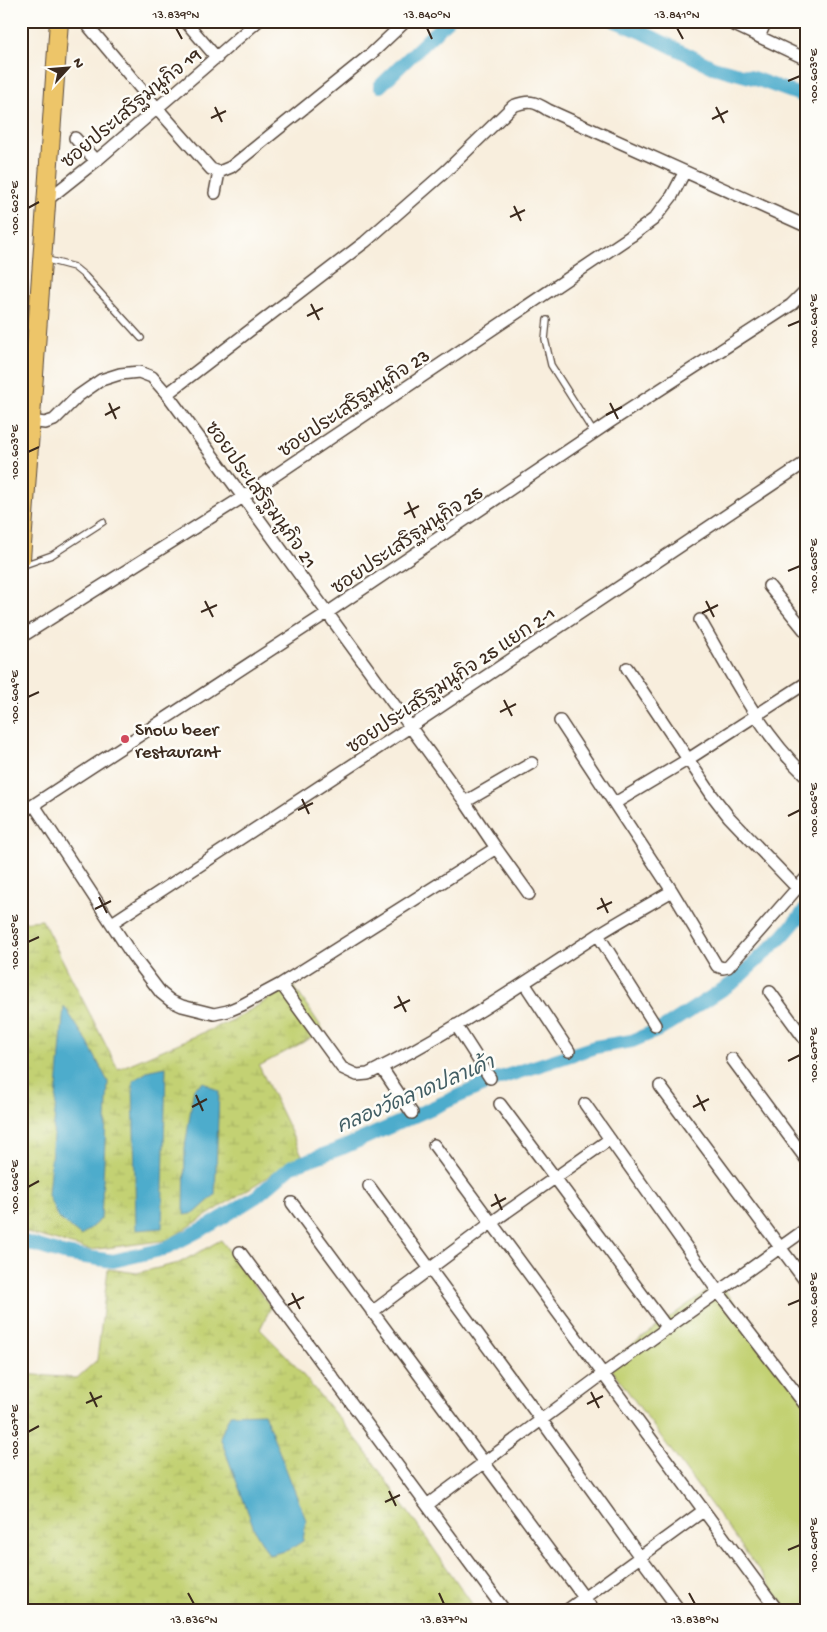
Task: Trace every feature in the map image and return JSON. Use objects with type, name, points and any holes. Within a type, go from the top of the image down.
[{"type":"main road","points":[[21,559],[59,21]]},
{"type":"street","points":[[84,21],[157,108],[211,168],[220,172],[231,167],[371,54],[406,21]]},
{"type":"street","points":[[185,21],[217,58]]},
{"type":"street","name":"ซอยประเสริฐมนูกิจ 19","points":[[47,200],[96,161],[258,21]]},
{"type":"street","points":[[726,21],[806,59]]},
{"type":"street","points":[[759,37],[766,21]]},
{"type":"street","points":[[167,394],[365,242],[446,171],[513,106],[524,102],[535,102],[548,110],[684,173],[806,226]]},
{"type":"street","points":[[75,138],[96,161]]},
{"type":"street","points":[[215,193],[220,172]]},
{"type":"street","name":"ซอยประเสริฐมนูกิจ 23","points":[[21,637],[243,497],[654,219],[672,196],[684,173]]},
{"type":"street","name":"ซอยประเสริฐมนูกิจ 25","points":[[21,813],[327,613],[594,433],[791,305],[806,290]]},
{"type":"street","name":"ซอยประเสริฐมนูกิจ 21","points":[[30,421],[45,423],[54,420],[78,396],[101,380],[120,374],[139,372],[152,378],[167,394],[243,497],[465,802],[529,894]]},
{"type":"street","name":"ซอยประเสริฐมนูกิจ 25 แยก 2-1","points":[[112,923],[410,727],[806,462]]},
{"type":"street","points":[[769,586],[806,632]]},
{"type":"street","points":[[700,620],[756,716],[788,760],[806,776]]},
{"type":"street","points":[[627,668],[688,760],[729,817],[797,888]]},
{"type":"street","points":[[615,803],[688,760],[806,683]]},
{"type":"street","points":[[560,721],[672,891],[717,966],[728,967],[806,878]]},
{"type":"street","points":[[465,802],[532,764]]},
{"type":"street","points":[[34,805],[132,955],[161,993],[182,1006],[214,1014],[242,1006],[281,984],[496,848]]},
{"type":"street","points":[[281,984],[342,1068],[357,1075],[368,1074],[456,1025],[598,935],[672,891]]},
{"type":"street","points":[[598,935],[655,1025]]},
{"type":"street","points":[[524,983],[569,1052]]},
{"type":"street","points":[[770,992],[806,1041]]},
{"type":"street","points":[[456,1025],[490,1078]]},
{"type":"street","points":[[732,1060],[806,1159]]},
{"type":"street","points":[[381,1068],[412,1114]]},
{"type":"street","points":[[660,1086],[806,1282]]},
{"type":"street","points":[[500,1104],[668,1329]]},
{"type":"street","points":[[585,1104],[719,1293],[806,1406]]},
{"type":"street","points":[[372,1312],[491,1223],[610,1139]]},
{"type":"street","points":[[434,1145],[778,1611]]},
{"type":"street","points":[[369,1186],[680,1611]]},
{"type":"street","points":[[292,1203],[594,1611]]},
{"type":"street","points":[[427,1505],[603,1374],[806,1230]]},
{"type":"street","points":[[240,1252],[505,1611]]},
{"type":"street","points":[[566,1611],[703,1510]]},
{"type":"lane","points":[[42,258],[74,267],[85,276],[141,338]]},
{"type":"lane","points":[[547,320],[545,339],[551,364],[594,433]]},
{"type":"lane","points":[[21,566],[52,556],[103,522]]},
{"type":"green space","points":[[42,920],[118,1069],[233,1020],[293,985],[324,1031],[259,1066],[302,1155],[168,1240],[90,1250],[21,1231],[21,922]]},
{"type":"green space","points":[[221,1240],[271,1307],[260,1329],[287,1356],[362,1446],[477,1611],[21,1611],[21,1374],[77,1378],[97,1360],[108,1269],[137,1273],[179,1263]]},
{"type":"green space","points":[[719,1282],[806,1399],[806,1611],[789,1611],[607,1363]]},
{"type":"water","points":[[64,1006],[88,1043],[108,1082],[101,1219],[81,1236],[58,1218],[48,1195]]},
{"type":"water","points":[[166,1067],[162,1228],[136,1230],[133,1081],[150,1070]]},
{"type":"water","points":[[204,1082],[219,1092],[215,1195],[195,1213],[184,1215],[185,1148],[194,1088]]},
{"type":"water","points":[[264,1413],[306,1520],[303,1541],[289,1550],[269,1555],[255,1531],[220,1437],[230,1414]]},
{"type":"waterway","points":[[380,86],[447,21]]},
{"type":"waterway","points":[[615,21],[642,32],[713,67],[750,77],[806,97]]},
{"type":"waterway","name":"คลองวัดลาดปลาเค้า","points":[[21,1241],[64,1254],[113,1261],[164,1249],[212,1224],[257,1196],[292,1166],[342,1148],[497,1079],[595,1047],[632,1041],[663,1028],[734,982],[783,936],[806,909]]},
{"type":"place","name":"Snow beer restaurant","points":[[125,739]]}]
